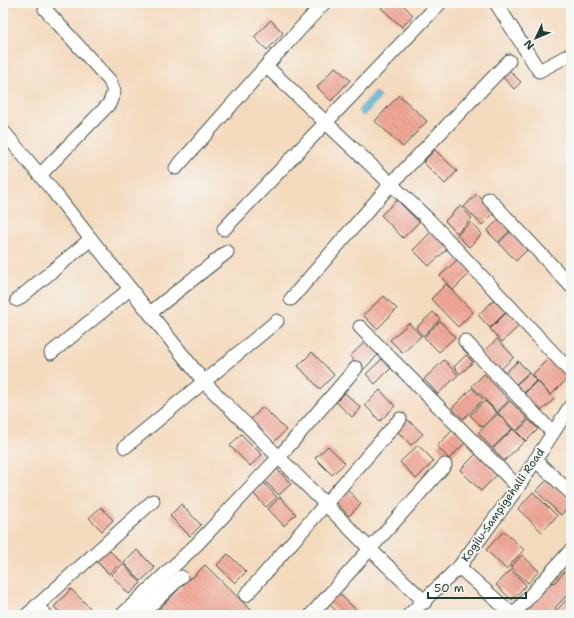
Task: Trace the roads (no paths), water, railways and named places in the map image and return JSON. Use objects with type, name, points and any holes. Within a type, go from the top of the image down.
[{"type":"street","points":[[176,168],[324,3]]},
{"type":"street","points":[[224,229],[440,3]]},
{"type":"street","points":[[496,3],[540,71],[571,54]]},
{"type":"street","points":[[40,175],[109,104],[114,92],[110,81],[44,9]]},
{"type":"street","points":[[291,299],[391,184],[509,61]]},
{"type":"street","points":[[266,66],[430,221],[571,372]]},
{"type":"street","points":[[3,131],[40,175],[204,382],[370,549],[425,602]]},
{"type":"street","points":[[489,199],[571,286]]},
{"type":"street","points":[[17,300],[91,239]]},
{"type":"street","points":[[150,313],[227,252]]},
{"type":"street","points":[[51,353],[130,289]]},
{"type":"street","points":[[125,447],[277,321]]},
{"type":"street","points":[[360,327],[518,487]]},
{"type":"street","points":[[465,342],[553,433]]},
{"type":"street","points":[[122,615],[197,544],[279,457],[356,368]]},
{"type":"street","name":"Kogilu-Sampigehalli Road","points":[[409,615],[425,602],[459,567],[518,487],[571,405]]},
{"type":"street","points":[[246,595],[400,419]]},
{"type":"street","points":[[536,460],[571,493]]},
{"type":"street","points":[[311,615],[445,465]]},
{"type":"street","points":[[36,612],[153,501]]},
{"type":"street","points":[[459,567],[513,615],[571,550]]},
{"type":"street","points":[[140,615],[181,577]]},
{"type":"water","points":[[375,92],[381,97],[363,116],[358,111]]}]
